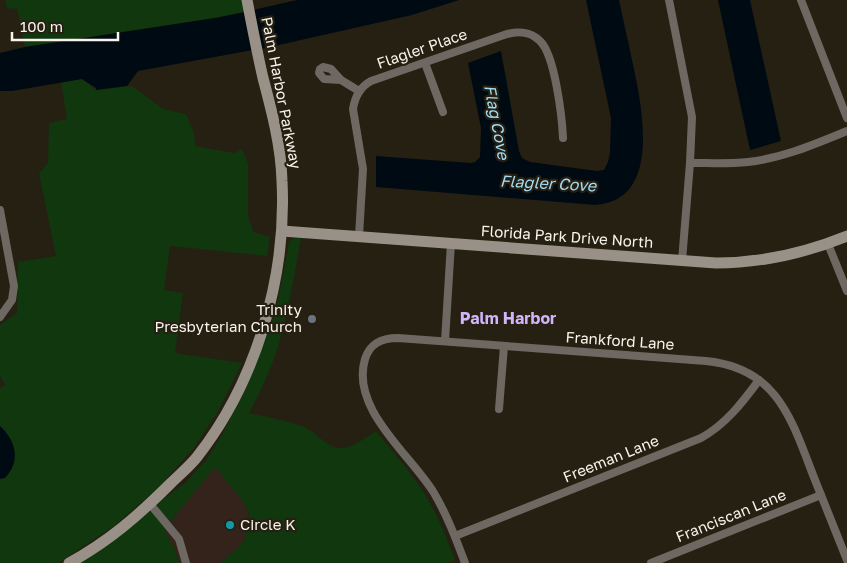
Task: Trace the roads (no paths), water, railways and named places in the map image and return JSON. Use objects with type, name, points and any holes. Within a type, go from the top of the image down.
[{"type":"street","name":"Palm Harbor Parkway","points":[[69,563],[108,540],[150,504],[195,459],[221,422],[256,349],[276,276],[282,232],[283,195],[281,162],[274,122],[247,0]]},
{"type":"street","points":[[669,0],[691,110],[690,163],[682,261]]},
{"type":"street","points":[[801,0],[847,118]]},
{"type":"street","name":"Flagler Place","points":[[359,91],[371,81],[510,33],[520,32],[535,36],[542,43],[549,57],[562,117],[563,138]]},
{"type":"street","points":[[425,63],[443,112]]},
{"type":"street","points":[[342,80],[359,91],[353,112],[363,169],[359,236]]},
{"type":"street","points":[[690,163],[732,163],[769,158],[804,148],[847,131]]},
{"type":"street","points":[[0,210],[14,286],[12,300],[0,317]]},
{"type":"street","name":"Florida Park Drive North","points":[[282,232],[732,263],[793,254],[828,244],[847,236]]},
{"type":"street","points":[[445,341],[452,243]]},
{"type":"street","points":[[828,244],[847,291]]},
{"type":"street","name":"Frankford Lane","points":[[465,563],[442,506],[373,412],[367,398],[363,374],[365,360],[372,346],[380,341],[398,338],[445,341],[713,362],[736,368],[759,380],[786,409],[821,496],[845,548],[847,560]]},
{"type":"street","points":[[499,409],[504,346]]},
{"type":"street","name":"Freeman Lane","points":[[455,536],[701,438],[732,415],[759,380]]},
{"type":"street","name":"Franciscan Lane","points":[[651,563],[821,496]]},
{"type":"street","points":[[150,504],[179,539],[186,563]]},
{"type":"water","points":[[297,0],[459,0],[412,15],[261,49],[253,10]]},
{"type":"water","points":[[586,0],[619,0],[636,78],[642,123],[643,147],[639,168],[631,187],[617,199],[595,205],[376,187],[376,156],[471,163],[480,157],[481,128],[468,63],[501,51],[519,151],[522,158],[530,162],[597,171],[604,170],[610,152],[611,118]]},
{"type":"water","points":[[718,0],[750,0],[781,141],[750,150]]},
{"type":"water","points":[[245,12],[253,50],[138,71],[127,86],[96,90],[96,88],[82,79],[12,91],[0,91],[0,53],[25,47]]},
{"type":"water","points":[[0,426],[10,438],[15,451],[15,458],[5,478],[0,479]]},
{"type":"place","name":"Trinity Presbyterian Church","points":[[312,319]]},
{"type":"place","name":"Circle K","points":[[230,525]]},
{"type":"district","name":"Palm Harbor","points":[[508,318]]},
{"type":"water label","name":"Flag Cove","points":[[497,122]]},
{"type":"water label","name":"Flagler Cove","points":[[548,183]]}]
